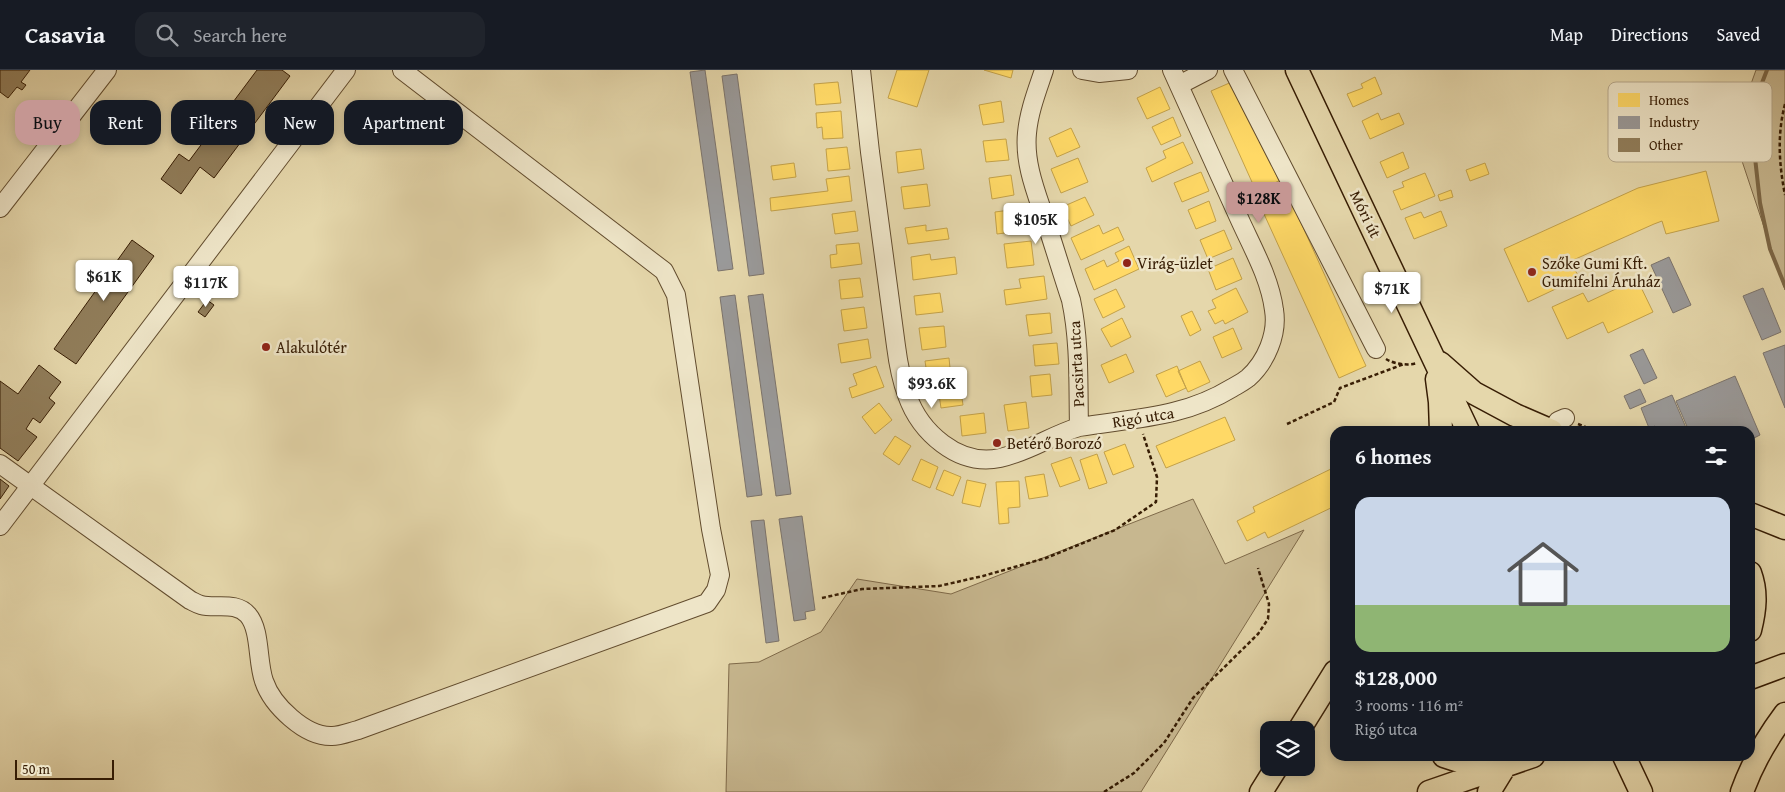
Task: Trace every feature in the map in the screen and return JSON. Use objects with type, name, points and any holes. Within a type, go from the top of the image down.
[{"type":"main road","name":"Móri út","points":[[1297,70],[1466,426]]},
{"type":"main road","points":[[1434,358],[1474,393],[1515,415],[1553,426]]},
{"type":"main road","points":[[1434,358],[1440,402],[1441,426]]},
{"type":"main road","points":[[1755,516],[1785,528]]},
{"type":"main road","points":[[1755,676],[1785,665]]},
{"type":"main road","points":[[1305,721],[1330,680]]},
{"type":"main road","points":[[1755,760],[1771,732],[1785,714]]},
{"type":"main road","points":[[1457,761],[1495,776]]},
{"type":"main road","points":[[1430,792],[1495,776],[1524,761]]},
{"type":"main road","points":[[1626,761],[1641,792]]},
{"type":"main road","points":[[1742,792],[1755,761]]},
{"type":"main road","points":[[1260,792],[1271,776]]},
{"type":"street","points":[[0,208],[107,70]]},
{"type":"street","points":[[0,526],[346,70]]},
{"type":"street","points":[[0,464],[190,600],[201,605],[239,607],[253,622],[264,682],[277,703],[291,718],[307,730],[332,736],[358,730],[707,603],[716,590],[720,574],[711,529],[676,295],[664,271],[402,70]]},
{"type":"street","name":"Rigó utca","points":[[861,70],[870,152],[900,374],[914,411],[924,426],[950,449],[967,456],[982,459],[999,458],[1018,453],[1079,427],[1176,413],[1222,394],[1247,378],[1258,366],[1270,346],[1275,328],[1274,311],[1263,271],[1175,77]]},
{"type":"street","name":"Pacsirta utca","points":[[1044,70],[1028,120],[1028,156],[1032,178],[1075,318],[1079,427]]},
{"type":"street","points":[[1082,70],[1099,73],[1128,70]]},
{"type":"street","points":[[1175,77],[1208,70]]},
{"type":"street","points":[[1233,70],[1376,349]]},
{"type":"path","points":[[1785,104],[1779,136],[1779,155],[1785,195]]},
{"type":"path","points":[[1376,349],[1389,361],[1410,366],[1434,358]]},
{"type":"path","points":[[1287,424],[1334,402],[1340,388],[1404,364]]},
{"type":"path","points":[[822,598],[862,589],[939,586],[983,576],[1046,558],[1115,530],[1156,502],[1157,476],[1139,419]]},
{"type":"path","points":[[1104,792],[1134,773],[1164,743],[1193,698],[1258,634],[1268,619],[1269,604],[1258,568]]},
{"type":"shaded area","points":[[1756,70],[1785,70],[1785,290],[1742,162],[1772,162],[1772,82],[1752,82]]},
{"type":"shaded area","points":[[1193,499],[1225,564],[1304,530],[1141,792],[726,792],[729,664],[759,662],[821,632],[857,579],[951,594]]},
{"type":"building: Homes","points":[[897,70],[929,70],[917,107],[888,98]]},
{"type":"building: Homes","points":[[984,70],[1013,70],[1011,78]]},
{"type":"building: Homes","points":[[1375,77],[1382,94],[1353,107],[1347,94],[1363,88],[1361,84]]},
{"type":"building: Homes","points":[[1234,81],[1279,181],[1256,191],[1211,91]]},
{"type":"building: Homes","points":[[838,82],[841,103],[816,105],[814,84]]},
{"type":"building: Homes","points":[[1160,87],[1170,109],[1147,119],[1137,98]]},
{"type":"building: Homes","points":[[1001,101],[1004,122],[983,125],[979,105]]},
{"type":"building: Homes","points":[[841,111],[843,138],[823,139],[822,127],[817,128],[816,113]]},
{"type":"building: Homes","points":[[1378,113],[1381,120],[1399,113],[1404,124],[1370,139],[1362,121]]},
{"type":"building: Homes","points":[[1173,117],[1181,136],[1161,145],[1152,127]]},
{"type":"building: Homes","points":[[1071,128],[1080,147],[1057,157],[1049,138]]},
{"type":"building: Homes","points":[[1006,139],[1009,160],[986,162],[983,141]]},
{"type":"building: Homes","points":[[1183,142],[1193,163],[1152,182],[1146,168],[1166,158],[1163,151]]},
{"type":"building: Homes","points":[[847,147],[850,169],[828,171],[826,149]]},
{"type":"building: Homes","points":[[921,149],[924,169],[898,173],[896,152]]},
{"type":"building: Homes","points":[[1403,152],[1409,168],[1387,178],[1380,162]]},
{"type":"building: Homes","points":[[1078,158],[1088,182],[1061,193],[1051,169]]},
{"type":"building: Homes","points":[[794,163],[796,177],[773,180],[771,166]]},
{"type":"building: Homes","points":[[1485,163],[1489,174],[1470,181],[1466,170]]},
{"type":"building: Homes","points":[[1706,171],[1719,221],[1666,234],[1662,221],[1654,224],[1571,261],[1579,278],[1528,302],[1504,249],[1638,188]]},
{"type":"building: Homes","points":[[1201,172],[1209,191],[1182,202],[1174,183]]},
{"type":"building: Homes","points":[[1425,173],[1435,196],[1401,210],[1393,191],[1404,187],[1402,182]]},
{"type":"building: Homes","points":[[1011,175],[1014,195],[992,199],[989,178]]},
{"type":"building: Homes","points":[[849,176],[852,201],[771,211],[770,198],[828,191],[826,179]]},
{"type":"building: Homes","points":[[927,184],[930,206],[904,209],[901,187]]},
{"type":"building: Homes","points":[[1451,190],[1453,197],[1440,201],[1438,195]]},
{"type":"building: Homes","points":[[1085,197],[1094,215],[1071,226],[1062,207]]},
{"type":"building: Homes","points":[[1209,201],[1216,221],[1196,229],[1188,210]]},
{"type":"building: Homes","points":[[1291,201],[1366,366],[1339,378],[1264,214]]},
{"type":"building: Homes","points":[[1018,209],[1021,231],[997,234],[995,212]]},
{"type":"building: Homes","points":[[855,211],[858,231],[835,234],[832,214]]},
{"type":"building: Homes","points":[[1441,211],[1447,226],[1414,239],[1405,218],[1421,212],[1424,218]]},
{"type":"building: Homes","points":[[926,225],[926,231],[947,228],[949,239],[908,244],[905,228]]},
{"type":"building: Homes","points":[[1099,225],[1103,234],[1118,227],[1124,240],[1081,260],[1071,238]]},
{"type":"building: Homes","points":[[1224,230],[1232,249],[1208,259],[1200,240]]},
{"type":"building: Homes","points":[[1031,241],[1034,265],[1007,268],[1004,244]]},
{"type":"building: Homes","points":[[859,243],[862,264],[831,268],[830,255],[837,254],[836,245]]},
{"type":"building: Homes","points":[[1129,246],[1139,269],[1094,290],[1085,269],[1104,260],[1107,267],[1119,261],[1115,253]]},
{"type":"building: Homes","points":[[930,254],[931,260],[955,257],[957,274],[913,280],[911,257]]},
{"type":"building: Homes","points":[[1233,258],[1242,279],[1216,290],[1208,269]]},
{"type":"building: Homes","points":[[1044,276],[1047,299],[1006,305],[1004,290],[1021,288],[1019,279]]},
{"type":"building: Homes","points":[[860,278],[863,297],[841,299],[839,280]]},
{"type":"building: Homes","points":[[1637,279],[1653,312],[1608,333],[1603,322],[1567,339],[1552,307],[1583,293],[1588,302]]},
{"type":"building: Homes","points":[[1236,288],[1248,312],[1225,324],[1223,320],[1215,324],[1208,311],[1216,308],[1212,300]]},
{"type":"building: Homes","points":[[1116,289],[1125,307],[1103,318],[1094,299]]},
{"type":"building: Homes","points":[[940,293],[943,312],[916,315],[914,296]]},
{"type":"building: Homes","points":[[864,307],[867,328],[844,331],[841,310]]},
{"type":"building: Homes","points":[[1192,311],[1201,330],[1190,336],[1181,316]]},
{"type":"building: Homes","points":[[1050,313],[1052,333],[1029,336],[1026,315]]},
{"type":"building: Homes","points":[[1122,318],[1131,337],[1111,347],[1101,329]]},
{"type":"building: Homes","points":[[944,326],[946,347],[922,350],[919,328]]},
{"type":"building: Homes","points":[[1233,328],[1242,349],[1222,358],[1213,337]]},
{"type":"building: Homes","points":[[868,339],[871,358],[841,363],[838,344]]},
{"type":"building: Homes","points":[[1057,343],[1059,364],[1035,366],[1033,345]]},
{"type":"building: Homes","points":[[1126,354],[1134,372],[1109,383],[1101,365]]},
{"type":"building: Homes","points":[[949,358],[951,378],[928,381],[925,361]]},
{"type":"building: Homes","points":[[1200,361],[1210,382],[1188,392],[1178,371]]},
{"type":"building: Homes","points":[[876,366],[884,387],[852,398],[849,388],[857,385],[853,374]]},
{"type":"building: Homes","points":[[1177,366],[1186,388],[1166,397],[1156,375]]},
{"type":"building: Homes","points":[[1050,374],[1052,395],[1032,397],[1030,376]]},
{"type":"building: Homes","points":[[960,385],[963,405],[941,408],[938,388]]},
{"type":"building: Homes","points":[[1026,402],[1029,428],[1008,431],[1004,405]]},
{"type":"building: Homes","points":[[879,403],[892,420],[875,434],[862,417]]},
{"type":"building: Homes","points":[[984,413],[986,433],[962,436],[960,416]]},
{"type":"building: Homes","points":[[1225,417],[1235,440],[1166,468],[1156,446]]},
{"type":"building: Homes","points":[[895,436],[911,446],[899,465],[883,454]]},
{"type":"building: Homes","points":[[1125,444],[1134,467],[1113,475],[1104,452]]},
{"type":"building: Homes","points":[[1097,454],[1107,483],[1089,489],[1080,460]]},
{"type":"building: Homes","points":[[1071,457],[1080,480],[1060,487],[1051,464]]},
{"type":"building: Homes","points":[[921,459],[938,467],[930,488],[912,480]]},
{"type":"building: Homes","points":[[1330,469],[1330,508],[1268,538],[1265,532],[1247,541],[1237,521],[1255,512],[1253,507]]},
{"type":"building: Homes","points":[[944,470],[961,477],[953,496],[936,489]]},
{"type":"building: Homes","points":[[1044,474],[1048,496],[1029,499],[1025,477]]},
{"type":"building: Homes","points":[[967,480],[986,484],[980,507],[962,503]]},
{"type":"building: Homes","points":[[1019,481],[1020,507],[1008,508],[1009,523],[999,524],[996,482]]},
{"type":"building: Industry","points":[[705,70],[733,269],[718,271],[690,72]]},
{"type":"building: Industry","points":[[737,74],[764,274],[749,276],[722,76]]},
{"type":"building: Industry","points":[[1669,257],[1691,305],[1673,313],[1651,265]]},
{"type":"building: Industry","points":[[1763,288],[1781,332],[1762,340],[1743,296]]},
{"type":"building: Industry","points":[[763,294],[791,494],[776,496],[748,296]]},
{"type":"building: Industry","points":[[735,295],[762,495],[747,497],[720,297]]},
{"type":"building: Industry","points":[[1785,345],[1785,408],[1763,353]]},
{"type":"building: Industry","points":[[1643,349],[1657,378],[1644,384],[1630,355]]},
{"type":"building: Industry","points":[[1735,376],[1760,435],[1755,438],[1755,426],[1687,426],[1676,401]]},
{"type":"building: Industry","points":[[1640,389],[1646,402],[1630,409],[1624,396]]},
{"type":"building: Industry","points":[[1672,395],[1685,426],[1648,426],[1641,408]]},
{"type":"building: Industry","points":[[802,516],[815,610],[805,612],[806,619],[794,621],[779,519]]},
{"type":"building: Industry","points":[[764,520],[779,641],[766,643],[751,521]]},
{"type":"building: Other","points":[[0,70],[30,70],[21,82],[26,85],[22,90],[17,87],[8,98],[0,92]]},
{"type":"building: Other","points":[[257,70],[282,70],[290,76],[272,100],[265,100],[265,110],[255,123],[255,100],[235,100]]},
{"type":"building: Other","points":[[201,145],[239,145],[214,178],[200,167],[181,194],[161,179],[179,154],[189,161]]},
{"type":"building: Other","points":[[132,240],[154,256],[76,364],[54,349]]},
{"type":"building: Other","points":[[207,300],[214,305],[205,317],[198,312]]},
{"type":"building: Other","points":[[39,365],[61,382],[49,398],[55,403],[40,423],[33,418],[26,429],[37,437],[18,461],[0,448],[0,381],[18,394]]},
{"type":"building: Other","points":[[0,479],[9,486],[0,499]]},
{"type":"waterway","points":[[1762,82],[1767,70]]},
{"type":"waterway","points":[[1756,162],[1760,203],[1770,249],[1785,286]]},
{"type":"place","name":"Virág-üzlet","points":[[1127,263]]},
{"type":"place","name":"Szőke Gumi Kft. Gumifelni Áruház","points":[[1532,272]]},
{"type":"place","name":"Alakulótér","points":[[266,347]]},
{"type":"place","name":"Betérő Borozó","points":[[997,443]]}]
